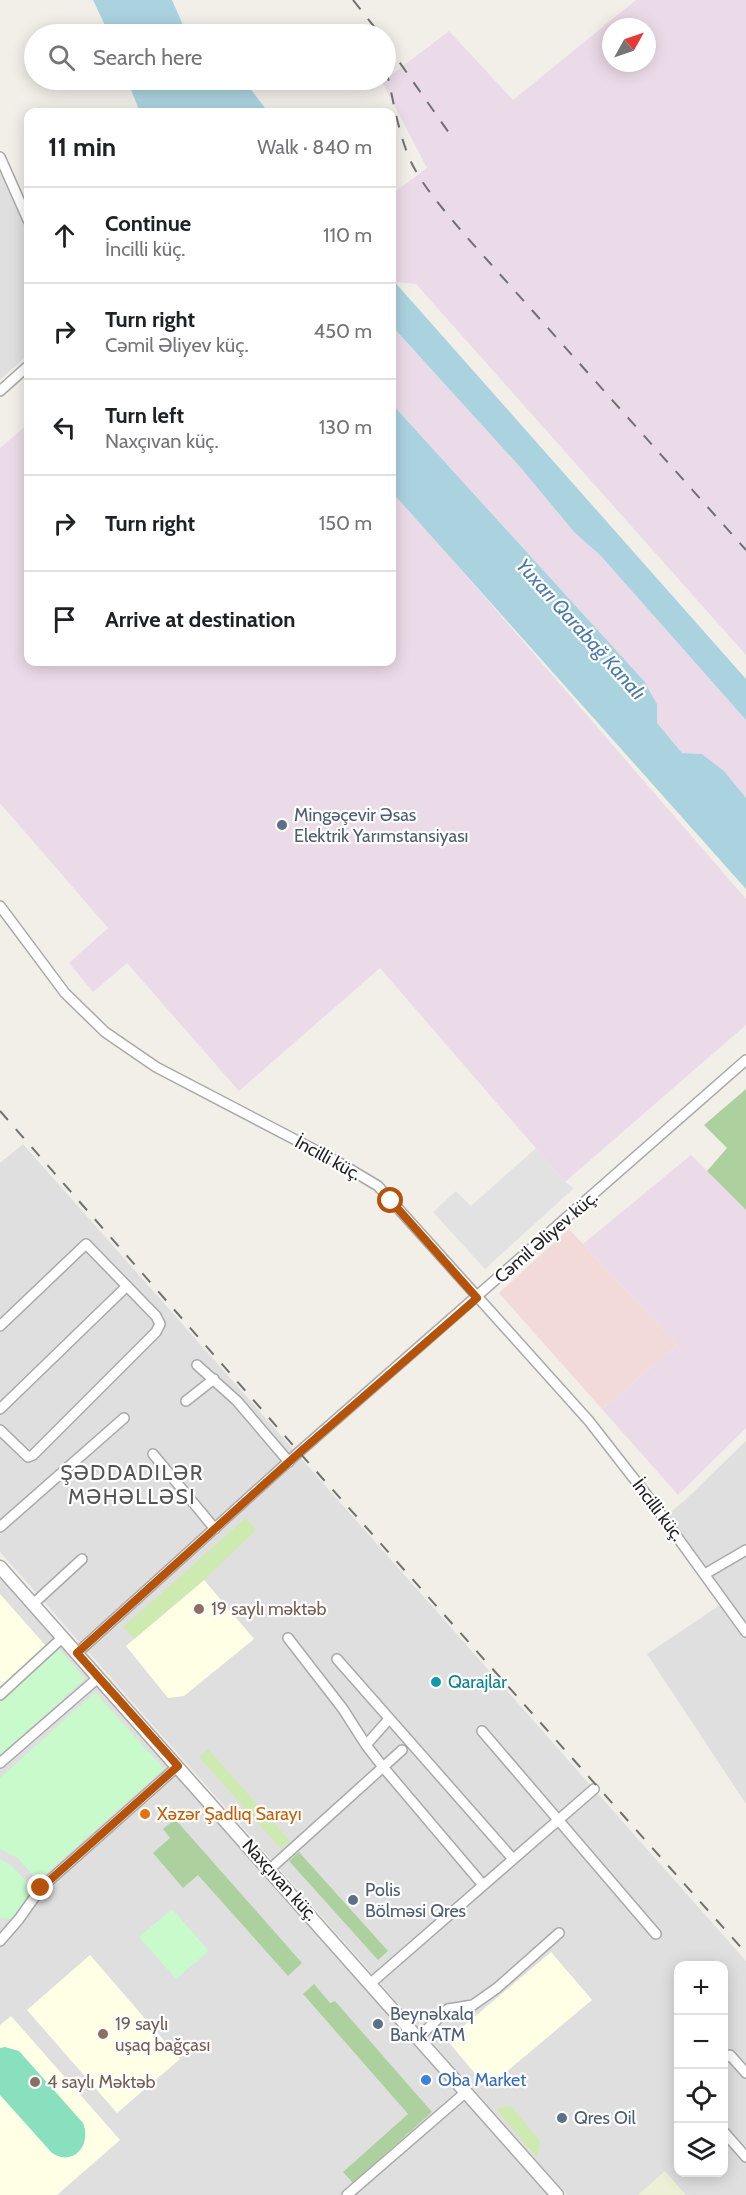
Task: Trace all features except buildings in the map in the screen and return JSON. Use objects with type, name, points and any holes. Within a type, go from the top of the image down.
[{"type":"street","points":[[0,157],[24,211]]},
{"type":"street","points":[[0,391],[24,370]]},
{"type":"street","name":"İncilli küç.","points":[[0,906],[65,993],[105,1032],[156,1067],[339,1162],[378,1186],[589,1421],[650,1498],[746,1631]]},
{"type":"street","name":"Cəmil Əliyev küç.","points":[[77,1653],[289,1462],[746,1059]]},
{"type":"street","points":[[0,1326],[86,1244],[156,1317],[160,1324],[156,1332],[33,1455],[28,1457],[0,1430]]},
{"type":"street","points":[[0,1409],[127,1286]]},
{"type":"street","points":[[198,1365],[237,1401],[289,1462]]},
{"type":"street","points":[[186,1401],[214,1379]]},
{"type":"street","points":[[0,1527],[124,1418]]},
{"type":"street","points":[[153,1454],[215,1529]]},
{"type":"street","points":[[705,1574],[746,1550]]},
{"type":"street","points":[[33,1604],[82,1559]]},
{"type":"street","name":"Naxçıvan küç.","points":[[0,1567],[558,2195]]},
{"type":"street","points":[[0,1695],[63,1637]]},
{"type":"street","points":[[288,1638],[343,1709],[383,1767],[483,1885]]},
{"type":"street","points":[[337,1659],[513,1859]]},
{"type":"street","points":[[0,1763],[99,1677]]},
{"type":"street","points":[[366,1745],[389,1719]]},
{"type":"street","points":[[482,1731],[656,1934]]},
{"type":"street","points":[[270,1869],[402,1750]]},
{"type":"street","points":[[0,1941],[19,1920],[41,1888],[178,1766]]},
{"type":"street","points":[[371,1983],[594,1789]]},
{"type":"street","points":[[418,2037],[448,2009],[473,2005],[497,1988],[559,1933]]},
{"type":"street","points":[[728,2056],[730,2055],[746,2073]]},
{"type":"street","points":[[347,2195],[466,2092]]},
{"type":"street","points":[[728,2137],[746,2157]]},
{"type":"shaded area","points":[[636,0],[746,0],[746,655],[416,284],[396,282],[396,191],[427,168],[386,90],[396,90],[396,71],[449,31],[513,100],[602,28],[602,72],[656,72],[656,18],[614,18]]},
{"type":"shaded area","points":[[0,172],[24,224],[24,359],[0,380]]},
{"type":"shaded area","points":[[396,330],[521,468],[575,533],[600,555],[746,720],[746,798],[724,771],[702,754],[682,753],[656,723],[657,704],[644,681],[396,408]]},
{"type":"shaded area","name":"Mingəçevir Əsas Elektrik Yarımstansiyası","points":[[24,427],[24,666],[396,666],[396,495],[746,899],[746,1025],[565,1182],[380,968],[239,1091],[127,963],[93,992],[69,963],[108,928],[0,803],[0,448]]},
{"type":"shaded area","name":"ŞƏDDADILƏR MƏHƏLLƏSI","points":[[23,1144],[746,1961],[746,2195],[567,2195],[0,1552],[0,1163]]},
{"type":"shaded area","points":[[536,1148],[565,1182],[574,1188],[485,1269],[433,1212],[456,1191],[471,1206]]},
{"type":"shaded area","points":[[691,1155],[746,1210],[746,1428],[678,1495],[602,1409],[677,1345],[583,1244]]},
{"type":"shaded area","points":[[569,1229],[677,1345],[602,1409],[499,1293]]},
{"type":"shaded area","points":[[746,1441],[746,1804],[647,1654],[729,1599],[668,1514]]},
{"type":"shaded area","points":[[0,1578],[380,2004],[549,2195],[0,2195]]},
{"type":"shaded area","name":"19 saylı məktəb","points":[[204,1580],[254,1639],[184,1696],[168,1698],[126,1646]]},
{"type":"shaded area","points":[[0,1594],[46,1646],[0,1687]]},
{"type":"shaded area","points":[[551,1952],[592,2000],[487,2088],[447,2040]]},
{"type":"shaded area","name":"19 saylı uşaq bağçası","points":[[90,1955],[180,2059],[117,2113],[27,2010]]},
{"type":"shaded area","name":"4 saylı Məktəb","points":[[11,2016],[120,2140],[57,2195],[0,2195],[0,2025]]},
{"type":"shaded area","points":[[665,2171],[686,2195],[638,2195]]},
{"type":"green space","points":[[746,1089],[746,1210],[707,1171],[727,1148],[704,1125]]},
{"type":"green space","points":[[246,1518],[256,1530],[204,1580],[134,1639],[123,1627]]},
{"type":"green space","points":[[59,1649],[85,1679],[0,1755],[0,1702]]},
{"type":"green space","points":[[95,1692],[164,1769],[38,1881],[18,1858],[0,1849],[0,1778]]},
{"type":"green space","points":[[208,1749],[290,1841],[281,1849],[199,1757]]},
{"type":"green space","points":[[175,1819],[302,1963],[288,1976],[198,1875],[183,1888],[153,1853],[170,1838],[163,1829]]},
{"type":"green space","points":[[299,1852],[388,1951],[378,1960],[289,1861]]},
{"type":"green space","points":[[0,1859],[11,1865],[33,1888],[15,1919],[0,1918]]},
{"type":"green space","points":[[172,1909],[209,1951],[176,1979],[139,1937]]},
{"type":"green space","points":[[314,1984],[330,2003],[335,2001],[432,2112],[353,2183],[343,2172],[408,2114],[303,1994]]},
{"type":"green space","points":[[0,2048],[19,2051],[83,2123],[85,2139],[79,2152],[67,2157],[60,2157],[52,2153],[0,2095]]},
{"type":"green space","points":[[511,2106],[540,2141],[537,2158],[496,2109]]},
{"type":"water","points":[[93,0],[172,0],[183,24],[104,24]]},
{"type":"water","points":[[131,90],[251,90],[265,108],[138,108]]},
{"type":"water","points":[[396,284],[746,679],[746,720],[600,555],[575,533],[521,468],[396,330]]},
{"type":"water","name":"Yuxarı Qarabağ Kanalı","points":[[396,408],[644,681],[657,704],[657,723],[682,753],[702,754],[724,771],[746,798],[746,889],[396,496]]},
{"type":"railway","points":[[353,0],[372,24]]},
{"type":"railway","points":[[396,57],[454,140]]},
{"type":"railway","points":[[391,90],[395,108]]},
{"type":"railway","points":[[396,114],[408,155],[433,196],[464,234],[746,550]]},
{"type":"railway","points":[[0,1111],[299,1452],[746,1953]]},
{"type":"place","name":"Mingəçevir Əsas Elektrik Yarımstansiyası","points":[[282,825]]},
{"type":"place","name":"19 saylı məktəb","points":[[199,1609]]},
{"type":"place","name":"Qarajlar","points":[[436,1682]]},
{"type":"place","name":"Xəzər Şadlıq Sarayı","points":[[145,1814]]},
{"type":"place","name":"Polis Bölməsi Qres","points":[[353,1900]]},
{"type":"place","name":"Beynəlxalq Bank ATM","points":[[378,2024]]},
{"type":"place","name":"19 saylı uşaq bağçası","points":[[103,2034]]},
{"type":"place","name":"Oba Market","points":[[426,2080]]},
{"type":"place","name":"4 saylı Məktəb","points":[[35,2082]]},
{"type":"place","name":"Qres Oil","points":[[562,2118]]},
{"type":"district","name":"ŞƏDDADILƏR MƏHƏLLƏSI","points":[[132,1484]]},
{"type":"route","points":[[41,1888],[178,1766],[77,1653],[300,1452],[477,1298],[391,1201]]}]
